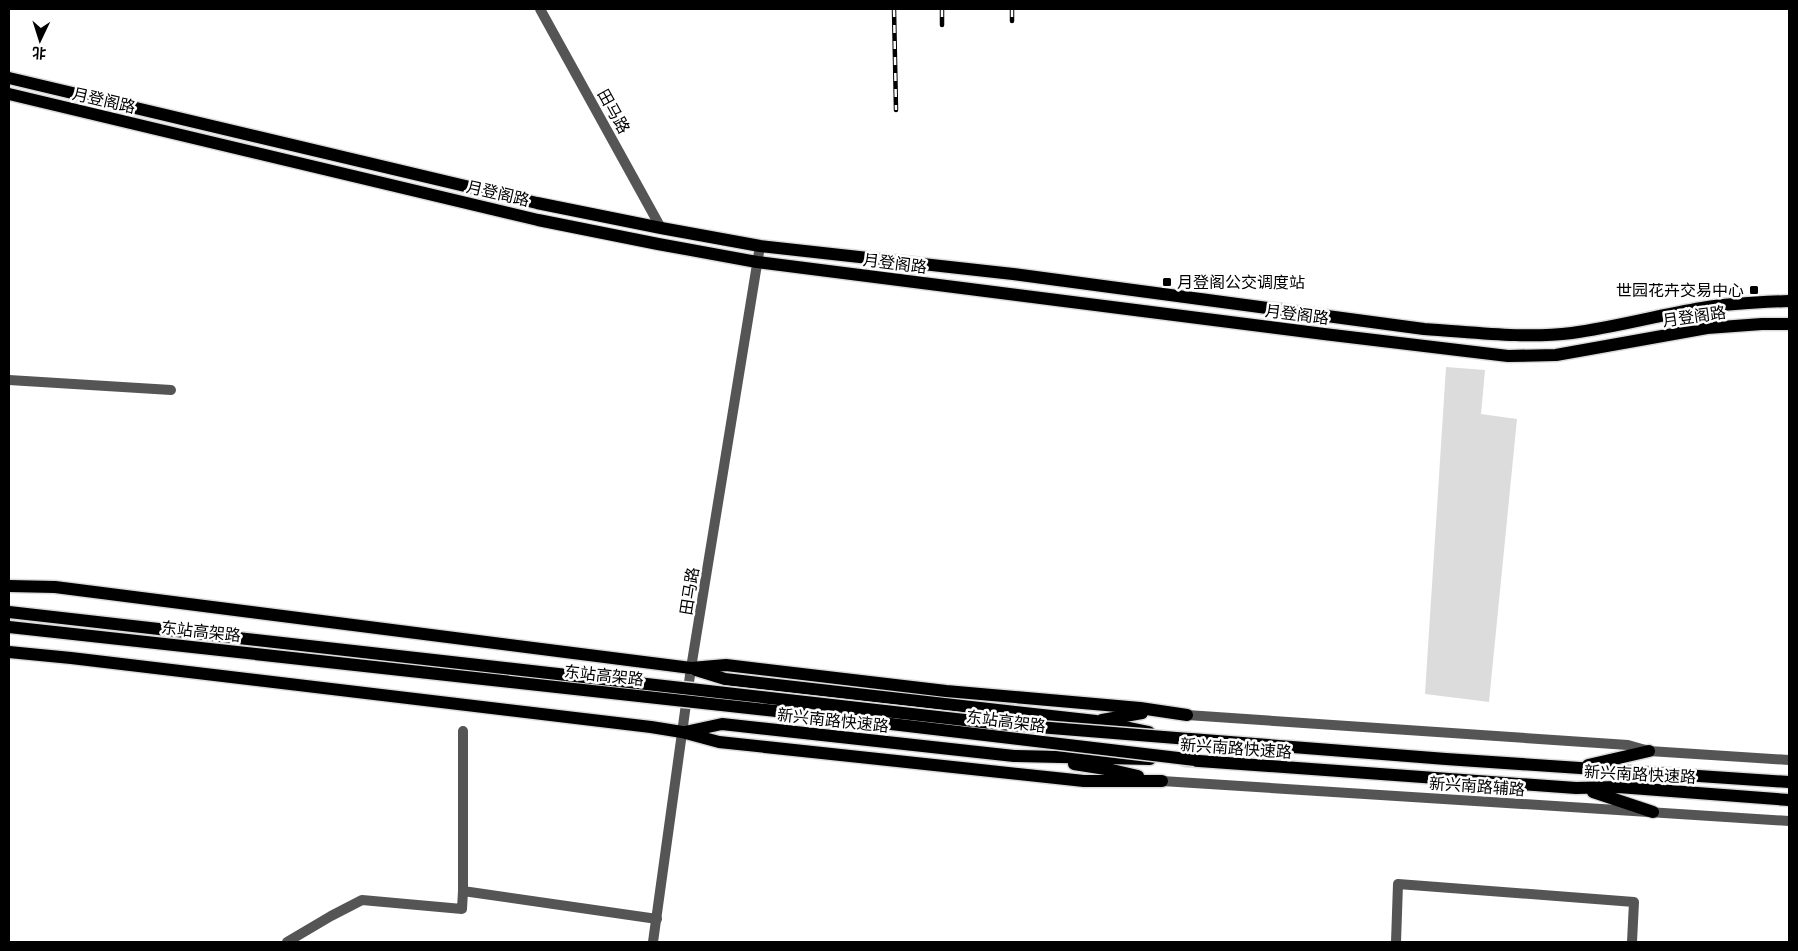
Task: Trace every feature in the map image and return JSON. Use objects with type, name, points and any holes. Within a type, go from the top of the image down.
[{"type":"main road","name":"月登阁路","points":[[9,78],[537,203],[760,246],[1013,274],[1424,329],[1480,333],[1527,335],[1573,332],[1703,308],[1733,304],[1789,302]]},
{"type":"main road","name":"月登阁路","points":[[9,94],[538,220],[757,262],[1508,356],[1556,355],[1707,328],[1789,324]]},
{"type":"main road","points":[[9,586],[64,588],[692,668],[726,665],[946,691],[1140,708],[1187,715]]},
{"type":"main road","name":"东站高架路","points":[[9,612],[1000,724],[1189,739]]},
{"type":"main road","name":"东站高架路","points":[[9,627],[341,662],[1195,760]]},
{"type":"main road","points":[[9,652],[642,726],[682,732],[719,742],[1084,781],[1162,781]]},
{"type":"main road","name":"新兴南路快速路","points":[[692,668],[724,679],[1096,721],[1189,739],[1446,760],[1789,782]]},
{"type":"main road","points":[[1096,721],[1136,713],[1187,715]]},
{"type":"main road","name":"新兴南路快速路","points":[[682,732],[722,724],[1014,756],[1195,760],[1576,788],[1618,787],[1789,800]]},
{"type":"main road","points":[[1574,768],[1649,751]]},
{"type":"main road","points":[[1014,756],[1112,770],[1162,781]]},
{"type":"main road","points":[[1576,788],[1608,796],[1652,812]]},
{"type":"street","name":"田马路","points":[[540,9],[661,228]]},
{"type":"street","name":"田马路","points":[[653,942],[682,732],[760,246]]},
{"type":"street","points":[[9,380],[171,390]]},
{"type":"street","points":[[1187,715],[1628,745],[1649,751],[1789,760]]},
{"type":"street","points":[[287,942],[362,900],[462,909],[463,731]]},
{"type":"street","name":"新兴南路辅路","points":[[1162,781],[1789,821]]},
{"type":"street","points":[[1396,942],[1398,884],[1634,902],[1632,942]]},
{"type":"street","points":[[463,891],[657,919]]},
{"type":"shaded area","points":[[1446,367],[1485,370],[1481,414],[1517,419],[1489,702],[1425,694]]},
{"type":"railway","points":[[894,9],[896,110]]},
{"type":"railway","points":[[942,9],[942,25]]},
{"type":"railway","points":[[1012,9],[1012,21]]},
{"type":"place","name":"月登阁公交调度站","points":[[1167,282]]},
{"type":"place","name":"世园花卉交易中心","points":[[1754,290]]}]
